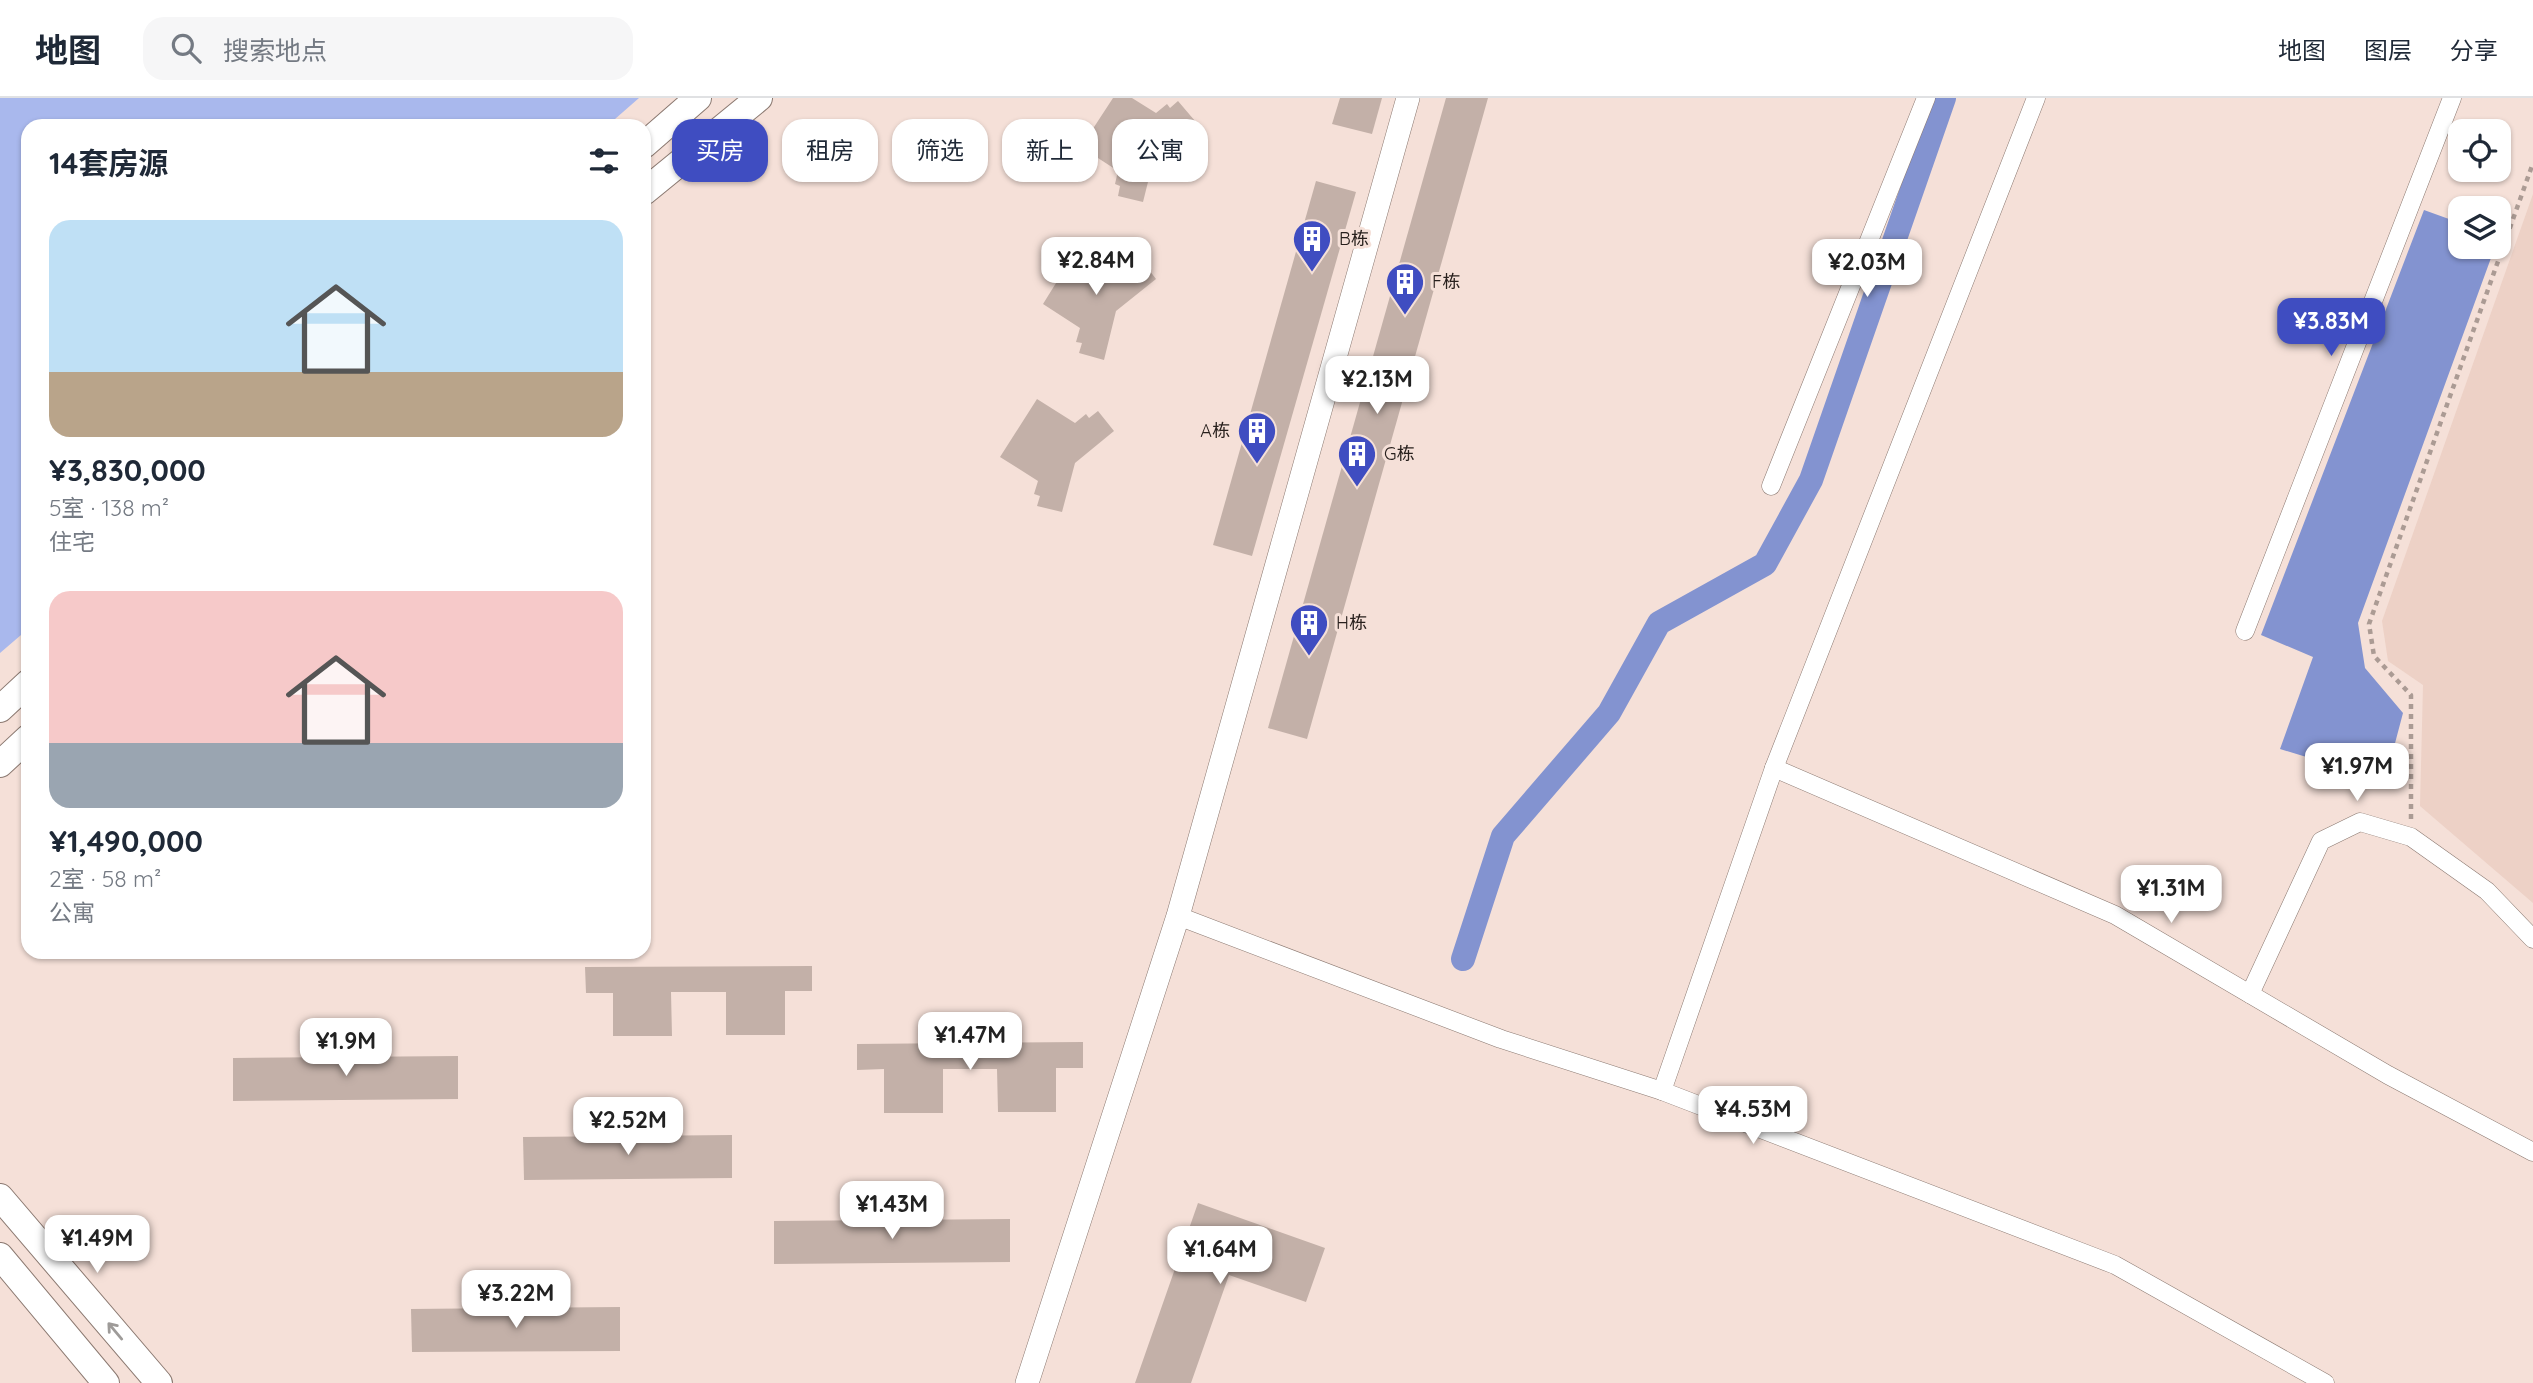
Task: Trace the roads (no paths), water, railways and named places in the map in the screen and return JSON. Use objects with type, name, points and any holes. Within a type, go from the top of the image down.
[{"type":"main road","points":[[651,139],[698,98]]},
{"type":"main road","points":[[651,186],[759,98]]},
{"type":"main road","points":[[0,709],[21,690]]},
{"type":"main road","points":[[0,764],[21,744]]},
{"type":"main road","points":[[0,1197],[159,1383]]},
{"type":"main road","points":[[0,1256],[106,1383]]},
{"type":"street","points":[[1027,1383],[1178,916],[1408,98]]},
{"type":"street","points":[[1771,486],[1926,98]]},
{"type":"street","points":[[1662,1091],[1774,768],[2036,98]]},
{"type":"street","points":[[2245,631],[2452,98]]},
{"type":"street","points":[[1774,768],[2115,915],[2388,1075],[2533,1152]]},
{"type":"street","points":[[2250,994],[2321,841],[2360,822],[2411,837],[2487,891],[2533,939]]},
{"type":"street","points":[[1178,916],[1502,1039],[1662,1091],[2115,1265],[2325,1383]]},
{"type":"waterway","points":[[1463,959],[1503,836],[1609,713],[1659,623],[1765,564],[1811,480],[1944,98]]},
{"type":"place","name":"B栋","points":[[1312,273]]},
{"type":"place","name":"F栋","points":[[1405,316]]},
{"type":"place","name":"A栋","points":[[1257,465]]},
{"type":"place","name":"G栋","points":[[1357,488]]},
{"type":"place","name":"H栋","points":[[1309,657]]}]
